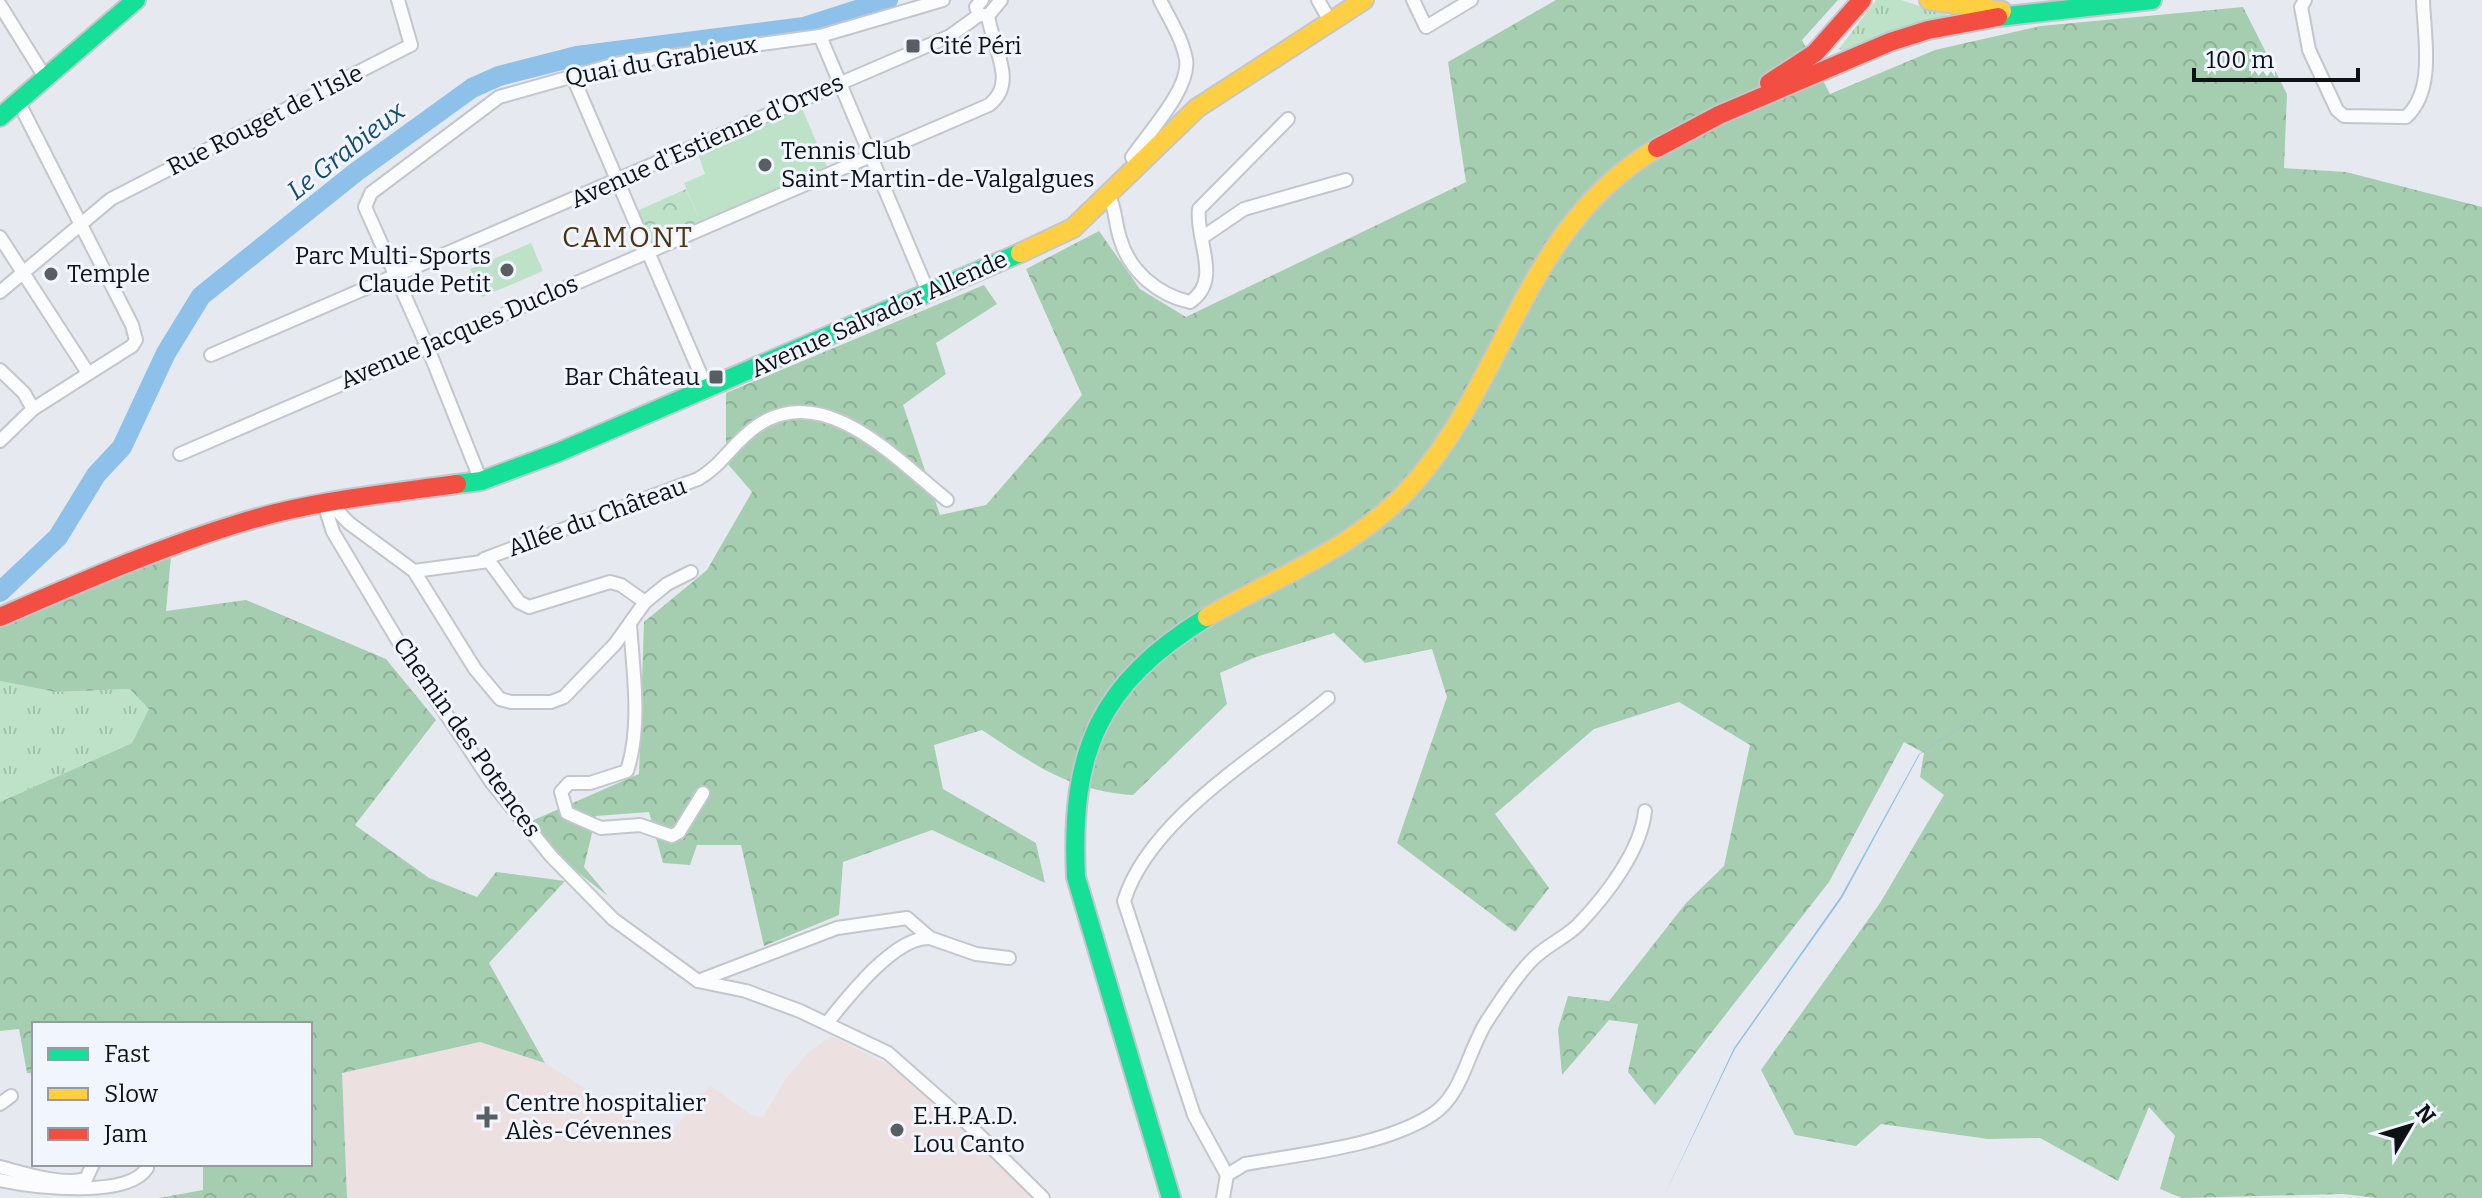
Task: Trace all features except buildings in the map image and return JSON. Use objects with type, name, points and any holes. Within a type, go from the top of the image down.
[{"type":"main road","points":[[0,117],[136,0]]},
{"type":"main road","name":"Avenue Salvador Allende","points":[[0,617],[139,558],[242,522],[329,502],[481,481],[559,452],[929,294],[1073,228],[1197,108],[1364,0]]},
{"type":"main road","points":[[1736,106],[1815,53],[1862,0]]},
{"type":"main road","points":[[1929,0],[2018,13]]},
{"type":"main road","points":[[1171,1198],[1076,877],[1071,829],[1077,782],[1091,733],[1138,667],[1182,631],[1356,536],[1401,497],[1434,460],[1534,276],[1565,230],[1640,157],[1687,128],[1736,106],[1924,30],[2018,13],[2152,0]]},
{"type":"street","name":"Rue Rouget de l'Isle","points":[[81,223],[111,199],[411,45],[398,0]]},
{"type":"street","name":"Quai du Grabieux","points":[[396,276],[365,201],[499,97],[629,61],[820,36],[943,0]]},
{"type":"street","points":[[992,43],[977,10],[1001,0]]},
{"type":"street","points":[[1137,166],[1132,157],[1177,93],[1187,70],[1183,48],[1160,0]]},
{"type":"street","points":[[1318,0],[1330,21]]},
{"type":"street","points":[[1413,0],[1426,27],[1471,0]]},
{"type":"street","points":[[2305,0],[2301,7],[2309,50],[2337,110],[2344,116],[2406,117],[2415,109],[2424,85],[2423,0]]},
{"type":"street","points":[[0,5],[46,79]]},
{"type":"street","name":"Avenue Jacques Duclos","points":[[180,454],[989,105],[1001,96],[1006,82],[977,10]]},
{"type":"street","name":"Avenue d'Estienne d'Orves","points":[[211,355],[840,83],[977,10]]},
{"type":"street","points":[[820,36],[929,294]]},
{"type":"street","points":[[572,75],[707,389]]},
{"type":"street","points":[[0,441],[33,409],[132,346],[136,340],[136,333],[18,101]]},
{"type":"street","points":[[1109,196],[1120,241],[1144,280],[1171,298],[1190,302],[1202,294],[1208,279],[1203,237],[1197,226],[1199,209],[1288,119]]},
{"type":"street","points":[[1203,237],[1244,209],[1346,180]]},
{"type":"street","points":[[0,292],[81,223]]},
{"type":"street","points":[[0,237],[88,373]]},
{"type":"street","points":[[396,276],[481,481]]},
{"type":"street","points":[[132,346],[143,355]]},
{"type":"street","points":[[0,370],[24,393],[33,409]]},
{"type":"street","name":"Allée du Château","points":[[414,571],[484,559],[698,479],[712,471],[741,437],[758,424],[789,412],[821,414],[853,428],[947,500]]},
{"type":"street","points":[[329,502],[349,523],[414,571],[475,669],[500,699],[511,702],[551,702],[564,697],[630,624],[645,602],[667,584],[691,572]]},
{"type":"street","name":"Chemin des Potences","points":[[329,502],[327,513],[333,532],[404,651],[492,783],[551,856],[613,919],[698,981],[746,991],[827,1023],[888,1053],[965,1121],[1043,1198]]},
{"type":"street","points":[[484,559],[492,563],[526,606],[610,582],[621,585],[645,602]]},
{"type":"street","points":[[630,624],[634,724],[633,752],[627,771],[590,783],[569,783],[561,792],[567,813],[601,828],[640,825],[672,836],[679,832],[703,793]]},
{"type":"street","points":[[1223,1198],[1227,1175],[1194,1115],[1124,901],[1132,874],[1185,814],[1328,698]]},
{"type":"street","points":[[1227,1175],[1245,1164],[1397,1131],[1433,1114],[1451,1096],[1485,1023],[1529,963],[1550,942],[1576,927],[1616,878],[1640,832],[1645,811]]},
{"type":"street","points":[[698,981],[837,928],[868,922],[907,918],[930,938]]},
{"type":"street","points":[[827,1023],[852,992],[882,963],[921,937],[976,954],[1009,958]]},
{"type":"street","points":[[0,1167],[31,1172],[39,1178],[79,1181],[86,1179],[92,1166]]},
{"type":"street","points":[[0,1180],[84,1197],[134,1186],[143,1179],[147,1168]]},
{"type":"shaded area","name":"Centre hospitalier Alès-Cévennes","points":[[832,1036],[909,1076],[1033,1198],[347,1198],[341,1073],[480,1042],[545,1063],[666,1139],[710,1085],[753,1116],[763,1117],[786,1078],[810,1051]]},
{"type":"green space","points":[[1556,0],[1838,0],[1802,40],[1830,94],[1935,50],[2041,26],[2243,7],[2287,94],[2284,168],[2346,172],[2482,207],[2482,1198],[2376,1198],[2343,1194],[2182,1198],[2160,1189],[2175,1136],[2149,1107],[2118,1181],[2040,1138],[1988,1139],[1881,1124],[1856,1146],[1795,1135],[1761,1070],[1880,903],[1944,795],[1920,777],[1924,753],[1904,742],[1829,882],[1655,1105],[1628,1072],[1638,1024],[1609,1020],[1562,1075],[1558,1029],[1568,996],[1609,1001],[1686,903],[1724,866],[1750,745],[1679,702],[1594,729],[1495,814],[1549,888],[1515,932],[1397,843],[1447,697],[1432,649],[1365,663],[1334,633],[1256,657],[1220,673],[1227,704],[1133,795],[1071,782],[1035,764],[982,730],[934,745],[943,789],[1036,843],[1045,883],[932,830],[843,862],[839,915],[764,946],[741,845],[697,845],[690,865],[663,863],[649,812],[596,816],[584,867],[608,896],[576,871],[529,822],[639,774],[644,622],[707,570],[752,492],[726,462],[726,393],[984,285],[997,304],[936,343],[946,374],[903,405],[940,515],[986,505],[1082,395],[1026,269],[1099,231],[1140,289],[1186,317],[1466,182],[1448,62]]},
{"type":"green space","points":[[1876,0],[1901,0],[1952,16],[1844,52],[1839,49]]},
{"type":"green space","name":"Tennis Club Saint-Martin-de-Valgalgues","points":[[801,106],[828,169],[700,221],[684,183],[705,174],[697,151]]},
{"type":"green space","points":[[686,189],[700,221],[652,241],[637,211]]},
{"type":"green space","name":"Parc Multi-Sports Claude Petit","points":[[531,243],[543,271],[482,297],[470,269]]},
{"type":"green space","points":[[171,556],[166,611],[246,600],[386,659],[436,720],[355,825],[429,878],[477,897],[496,872],[565,881],[489,963],[545,1063],[480,1042],[342,1073],[347,1198],[159,1198],[203,1190],[203,1166],[312,1166],[312,1022],[32,1022],[32,1073],[27,1073],[19,1029],[0,1031],[0,802],[132,743],[149,709],[130,689],[56,692],[0,681],[0,628],[36,609]]},
{"type":"green space","points":[[0,681],[56,692],[130,689],[150,708],[132,743],[0,802]]},
{"type":"water","points":[[2003,699],[1920,754],[1842,898],[1735,1049],[1663,1198],[1734,1048],[1841,896],[1919,754]]},
{"type":"waterway","name":"Le Grabieux","points":[[0,592],[58,537],[96,475],[122,447],[166,353],[201,296],[356,172],[472,88],[499,76],[577,56],[804,27],[888,0]]},
{"type":"traffic: fast","points":[[0,117],[136,0]]},
{"type":"traffic: fast","points":[[1998,17],[2152,0]]},
{"type":"traffic: fast","points":[[457,484],[481,481],[559,452],[1020,253]]},
{"type":"traffic: fast","points":[[1171,1198],[1076,877],[1075,833],[1086,757],[1098,725],[1116,696],[1140,668],[1170,642],[1207,617]]},
{"type":"traffic: slow","points":[[1020,253],[1073,228],[1197,108],[1364,0]]},
{"type":"traffic: slow","points":[[1929,0],[2002,11]]},
{"type":"traffic: slow","points":[[1207,617],[1343,543],[1392,506],[1446,441],[1521,304],[1577,218],[1613,180],[1657,148]]},
{"type":"traffic: jam","points":[[1769,83],[1815,53],[1862,0]]},
{"type":"traffic: jam","points":[[1657,148],[1719,115],[1890,42],[1928,30],[1998,17]]},
{"type":"traffic: jam","points":[[0,617],[149,555],[266,515],[457,484]]},
{"type":"place","name":"Cité Péri","points":[[913,46]]},
{"type":"place","name":"Tennis Club Saint-Martin-de-Valgalgues","points":[[765,165]]},
{"type":"place","name":"Parc Multi-Sports Claude Petit","points":[[507,270]]},
{"type":"place","name":"Temple","points":[[51,274]]},
{"type":"place","name":"Bar Château","points":[[716,377]]},
{"type":"place","name":"Centre hospitalier Alès-Cévennes","points":[[487,1117]]},
{"type":"place","name":"E.H.P.A.D. Lou Canto","points":[[897,1130]]},
{"type":"district","name":"CAMONT","points":[[628,237]]}]
